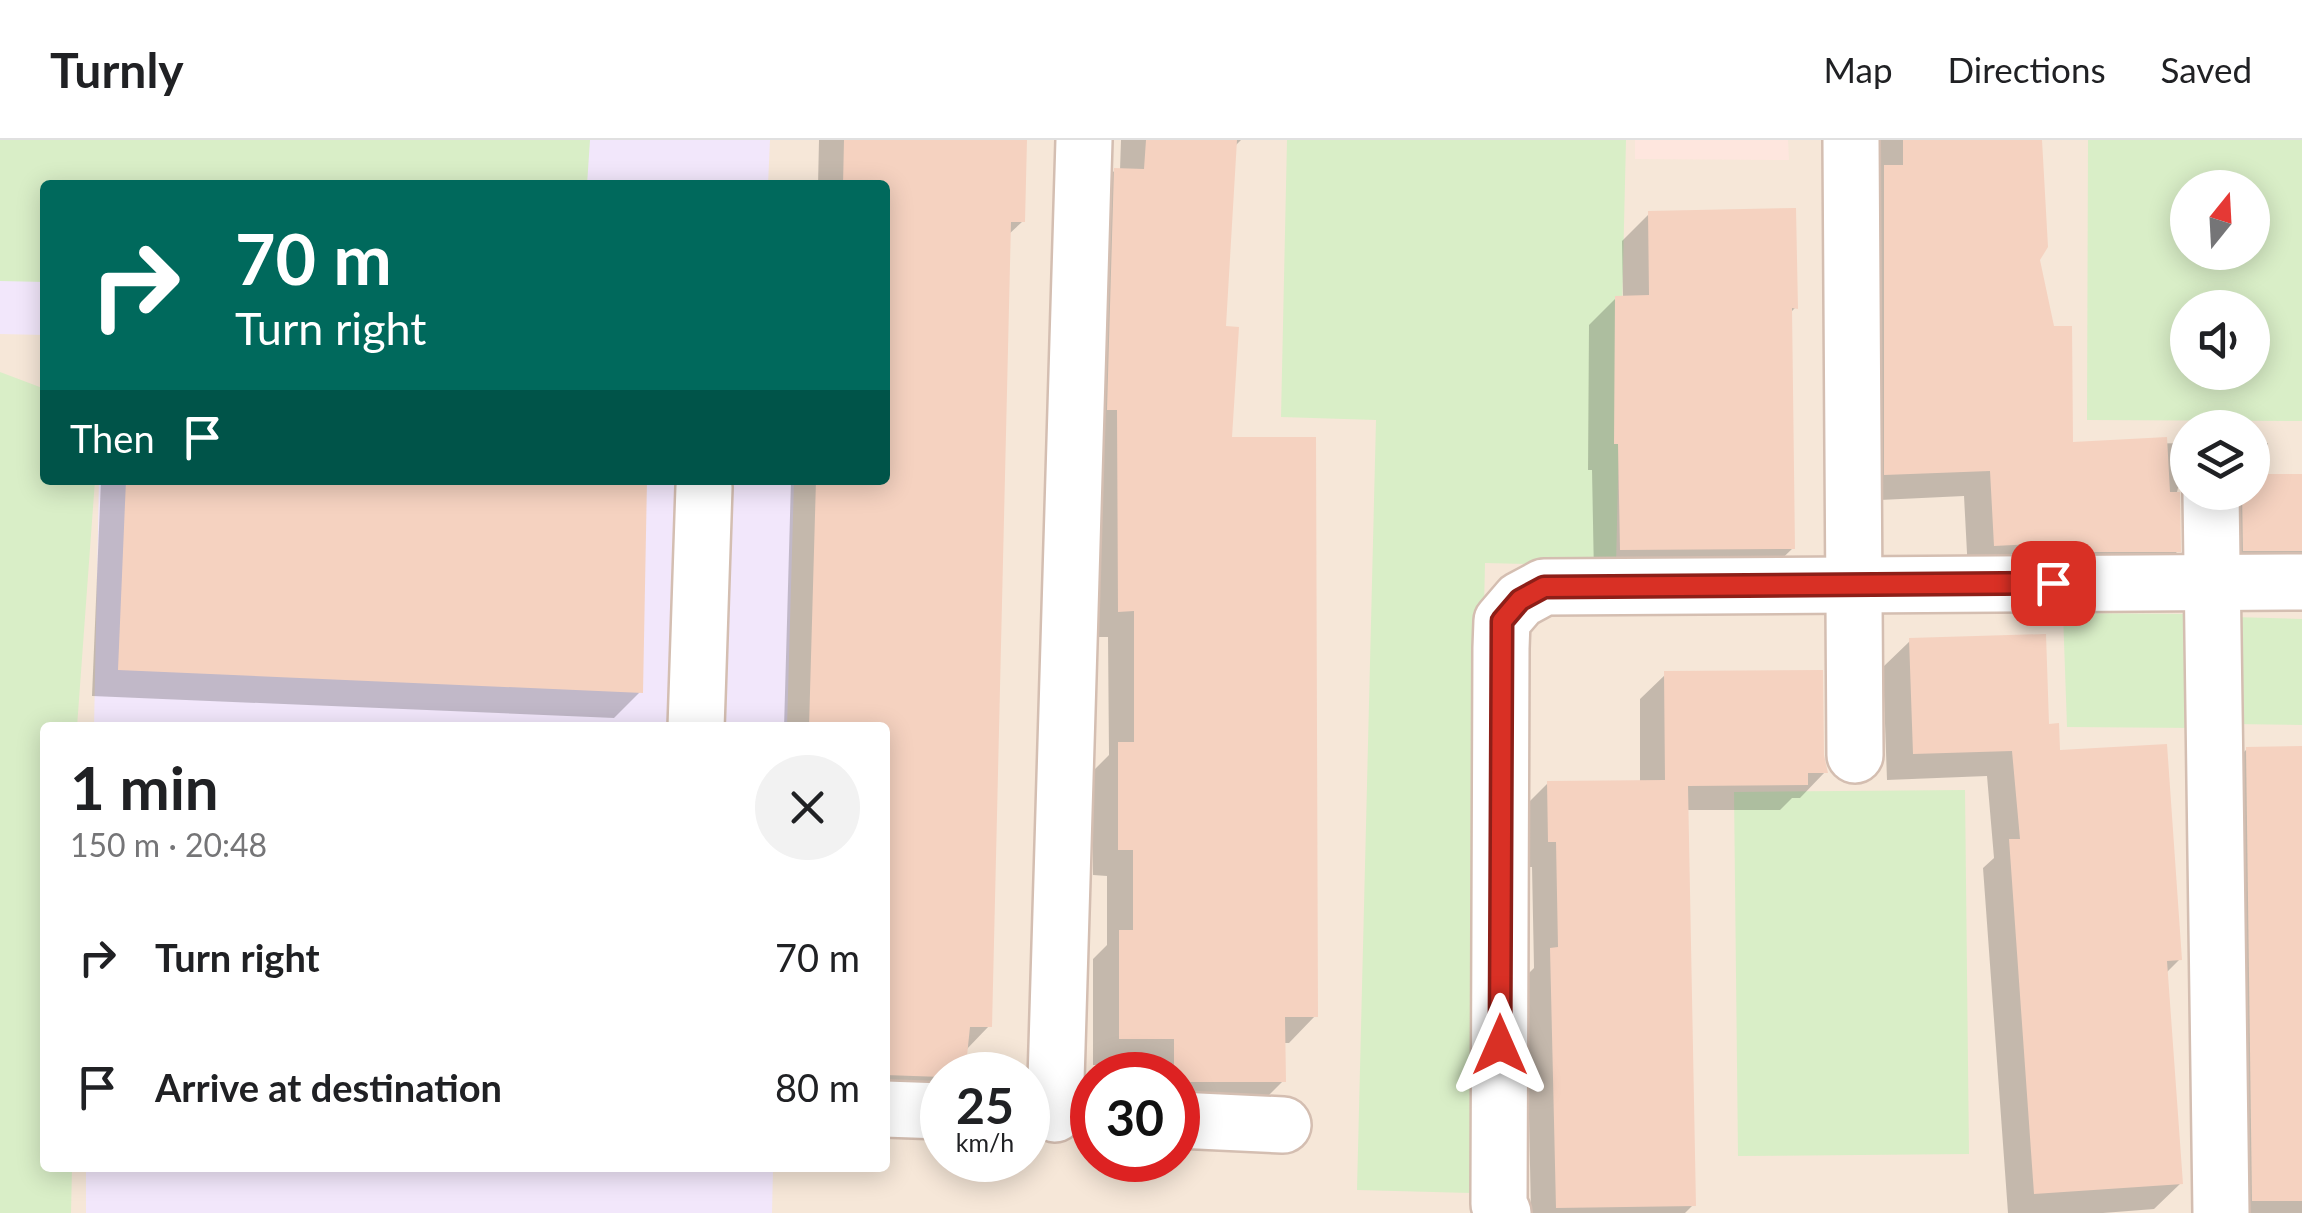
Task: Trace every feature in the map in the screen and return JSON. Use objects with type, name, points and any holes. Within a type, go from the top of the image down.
[{"type":"street","points":[[1058,1115],[1084,140]]},
{"type":"street","points":[[1851,140],[1856,755]]},
{"type":"street","points":[[696,722],[704,487]]},
{"type":"street","points":[[2211,510],[2221,1213]]},
{"type":"street","points":[[1503,1213],[1499,1204],[1502,621],[1520,600],[1544,587],[2302,582]]},
{"type":"street","points":[[890,1109],[920,1110]]},
{"type":"street","points":[[1200,1121],[1283,1125]]},
{"type":"shaded area","points":[[0,140],[2302,140],[2302,1213],[0,1213]]},
{"type":"shaded area","points":[[0,140],[770,140],[768,180],[40,180],[40,335],[0,334]]},
{"type":"shaded area","points":[[1635,140],[1788,140],[1789,160],[1635,159]]},
{"type":"shaded area","points":[[99,485],[794,485],[787,722],[94,722]]},
{"type":"shaded area","points":[[86,1172],[773,1172],[772,1213],[86,1213]]},
{"type":"green space","points":[[0,140],[590,140],[587,180],[40,180],[40,282],[0,281]]},
{"type":"green space","points":[[1287,140],[1626,140],[1616,566],[1485,563],[1471,1193],[1357,1190],[1376,420],[1281,417]]},
{"type":"green space","points":[[2088,140],[2302,140],[2302,421],[2270,421],[2270,410],[2170,410],[2170,420],[2087,420]]},
{"type":"green space","points":[[0,372],[40,387],[40,485],[95,485],[77,722],[40,722],[40,1172],[72,1172],[71,1213],[0,1213]]},
{"type":"green space","points":[[2063,613],[2195,614],[2196,728],[2067,727]]},
{"type":"green space","points":[[2233,617],[2302,619],[2302,725],[2232,724]]},
{"type":"green space","points":[[1965,790],[1969,1154],[1738,1156],[1734,792]]},
{"type":"building","points":[[844,140],[1027,140],[1025,222],[1011,222],[992,1027],[970,1027],[967,1052],[920,1052],[920,1076],[890,1075],[890,722],[809,722],[816,485],[890,485],[890,180],[843,180]]},
{"type":"building","points":[[1146,140],[1237,140],[1226,326],[1239,327],[1232,437],[1316,437],[1318,1017],[1285,1017],[1286,1082],[1200,1082],[1200,1052],[1174,1052],[1174,1039],[1119,1039],[1119,930],[1133,930],[1133,850],[1118,850],[1118,742],[1134,742],[1134,611],[1118,612],[1117,410],[1107,410],[1114,168],[1144,169]]},
{"type":"building","points":[[1903,140],[2042,140],[2048,247],[2040,260],[2054,326],[2072,326],[2073,442],[2167,437],[2170,510],[2180,510],[2181,552],[2037,552],[2036,544],[1994,546],[1990,471],[1884,475],[1884,165],[1903,165]]},
{"type":"building","points":[[1796,208],[1798,309],[1792,308],[1795,549],[1620,550],[1618,444],[1614,444],[1615,296],[1649,295],[1648,211]]},
{"type":"building","points":[[2270,474],[2302,474],[2302,551],[2243,551],[2242,510],[2270,510]]},
{"type":"building","points":[[126,485],[647,485],[643,693],[118,670]]},
{"type":"building","points":[[2046,634],[2049,724],[2059,723],[2060,750],[2167,744],[2182,960],[2167,961],[2183,1184],[2034,1194],[2009,839],[2020,839],[2012,751],[1913,754],[1909,638]]},
{"type":"building","points":[[1823,670],[1824,755],[1828,773],[1808,773],[1808,785],[1688,786],[1696,1206],[1556,1208],[1550,948],[1558,947],[1556,842],[1548,842],[1547,781],[1665,780],[1664,671]]},
{"type":"building","points":[[2302,746],[2302,1201],[2252,1201],[2246,747]]},
{"type":"route","points":[[1500,1045],[1502,621],[1520,600],[1544,587],[2053,583]]}]
